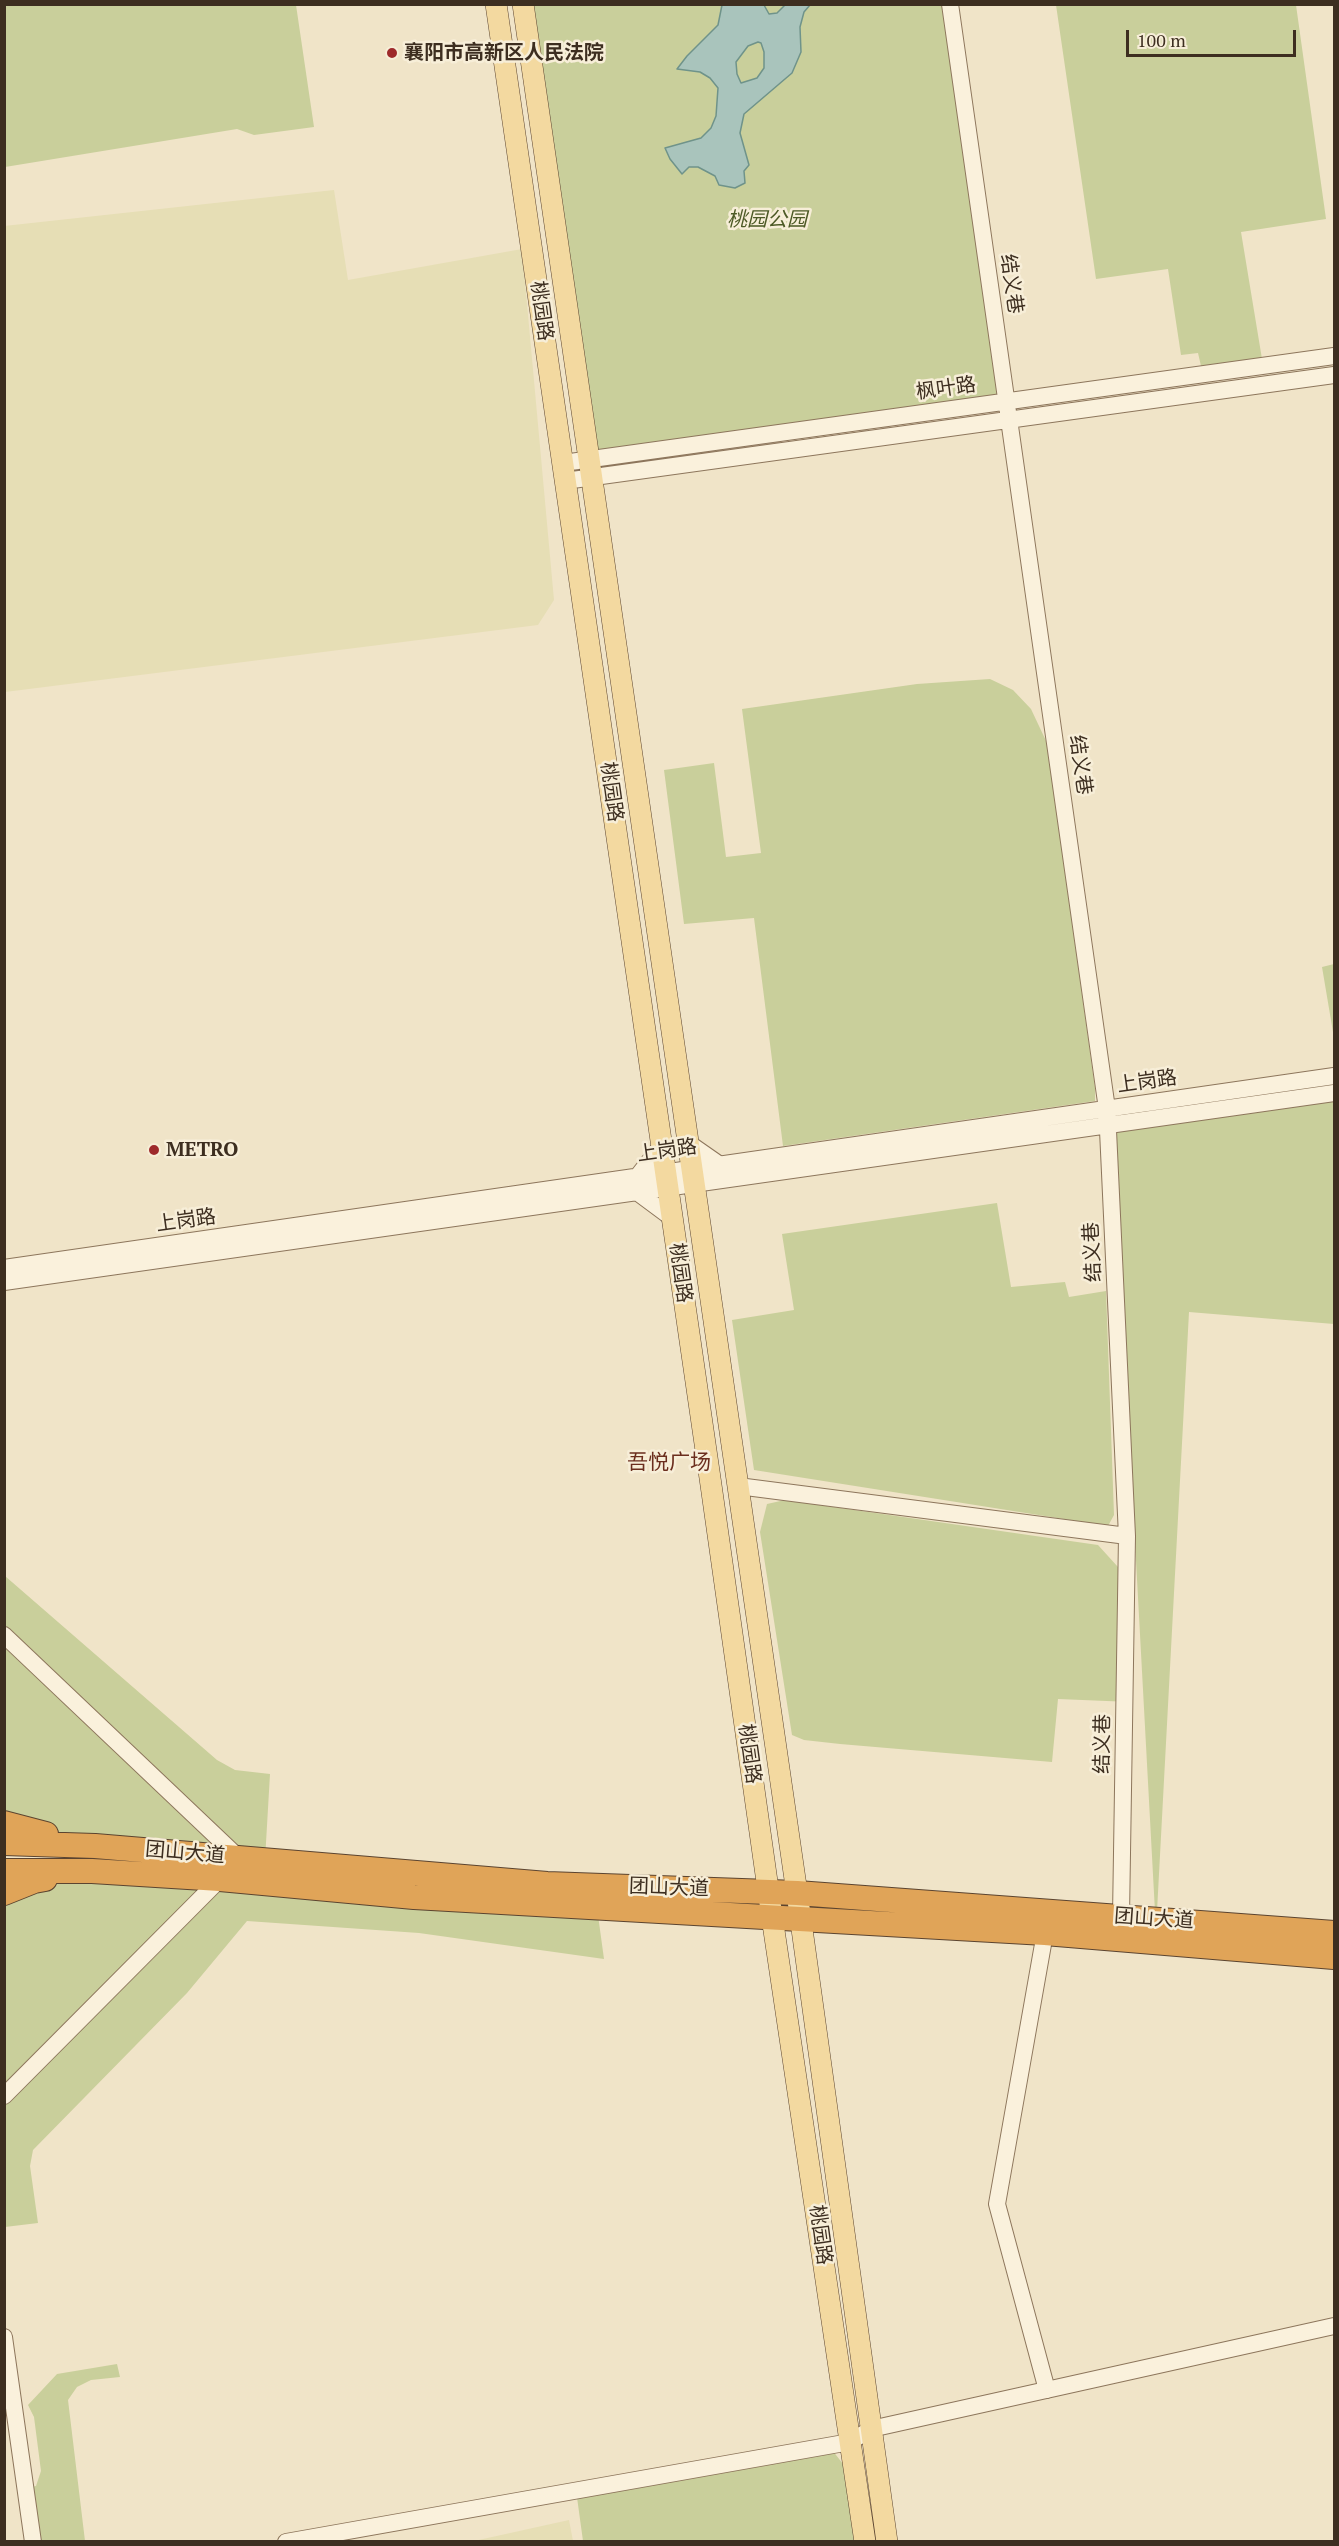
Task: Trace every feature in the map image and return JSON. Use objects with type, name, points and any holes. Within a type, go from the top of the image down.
[{"type":"highway","points":[[4,1823],[95,1846]]},
{"type":"highway","name":"团山大道","points":[[4,1843],[95,1846],[547,1884],[768,1891],[1335,1933]]},
{"type":"highway","name":"团山大道","points":[[4,1871],[101,1872],[220,1879],[414,1897],[1045,1932],[1335,1957]]},
{"type":"highway","points":[[4,1893],[34,1881],[101,1872]]},
{"type":"main road","name":"桃园路","points":[[496,4],[768,1891],[865,2541]]},
{"type":"main road","name":"桃园路","points":[[523,4],[801,1918],[888,2541]]},
{"type":"street","name":"结义巷","points":[[950,4],[1108,1117],[1127,1536],[1121,1916]]},
{"type":"street","name":"枫叶路","points":[[590,469],[1006,402],[1335,356]]},
{"type":"street","name":"枫叶路","points":[[564,472],[1009,420],[1335,375]]},
{"type":"street","name":"上岗路","points":[[1108,1117],[1335,1076]]},
{"type":"street","name":"上岗路","points":[[4,1268],[667,1180],[1108,1117],[1335,1093]]},
{"type":"street","points":[[687,1142],[720,1172],[698,1211]]},
{"type":"street","points":[[662,1145],[637,1184],[672,1218]]},
{"type":"street","name":"上岗路","points":[[4,1282],[637,1184]]},
{"type":"street","points":[[738,1486],[1127,1536]]},
{"type":"street","points":[[4,1635],[239,1858]]},
{"type":"street","points":[[4,2096],[220,1879]]},
{"type":"street","points":[[1045,1932],[997,2204],[1047,2390]]},
{"type":"street","points":[[286,2541],[850,2442],[871,2429],[1335,2326]]},
{"type":"street","points":[[4,2337],[33,2541]]},
{"type":"shaded area","points":[[334,190],[348,280],[522,249],[554,600],[538,625],[5,692],[4,226]]},
{"type":"shaded area","points":[[569,2520],[573,2541],[474,2541]]},
{"type":"green space","points":[[5,4],[296,5],[314,127],[254,135],[237,129],[5,167]]},
{"type":"green space","name":"桃园公园","points":[[523,5],[950,5],[1006,402],[589,460]]},
{"type":"green space","points":[[1056,5],[1296,5],[1326,219],[1241,232],[1262,359],[1201,366],[1198,353],[1181,355],[1168,269],[1096,279]]},
{"type":"green space","points":[[990,679],[1013,690],[1031,709],[1047,743],[1095,1101],[783,1146],[754,918],[684,924],[664,770],[714,763],[726,857],[761,853],[742,709],[917,684]]},
{"type":"green space","points":[[1334,964],[1334,1038],[1322,967]]},
{"type":"green space","points":[[1334,1085],[1334,1324],[1189,1312],[1156,1930],[1112,1117]]},
{"type":"green space","points":[[997,1203],[1011,1287],[1065,1282],[1069,1297],[1106,1291],[1114,1515],[1108,1526],[754,1470],[732,1320],[794,1310],[782,1234]]},
{"type":"green space","points":[[785,1500],[1098,1545],[1118,1567],[1131,1702],[1058,1699],[1052,1762],[840,1744],[804,1740],[792,1735],[760,1532],[767,1504]]},
{"type":"green space","points":[[5,1576],[217,1760],[235,1770],[270,1774],[265,1860],[95,1846],[5,1823]]},
{"type":"green space","points":[[92,1871],[597,1908],[604,1959],[419,1933],[247,1921],[187,1993],[33,2150],[30,2166],[38,2223],[5,2227],[4,1893]]},
{"type":"green space","points":[[117,2364],[120,2377],[91,2380],[77,2387],[68,2400],[85,2541],[33,2541],[25,2488],[36,2486],[41,2471],[34,2417],[28,2405],[57,2374]]},
{"type":"green space","points":[[829,2446],[850,2473],[859,2541],[583,2541],[576,2490]]},
{"type":"water","points":[[722,5],[764,5],[769,14],[777,13],[785,5],[810,5],[804,12],[800,27],[801,52],[792,73],[744,114],[740,133],[749,165],[744,171],[745,183],[735,188],[719,185],[715,176],[698,167],[689,167],[682,174],[670,159],[665,148],[701,138],[711,128],[716,116],[718,88],[710,78],[700,72],[677,69],[718,25]],"holes":[[[761,43],[764,52],[764,68],[757,78],[741,83],[737,74],[736,62],[748,46]]]},
{"type":"place","name":"襄阳市高新区人民法院","points":[[392,53]]},
{"type":"place","name":"METRO","points":[[154,1150]]},
{"type":"district","name":"吾悦广场","points":[[669,1463]]}]
